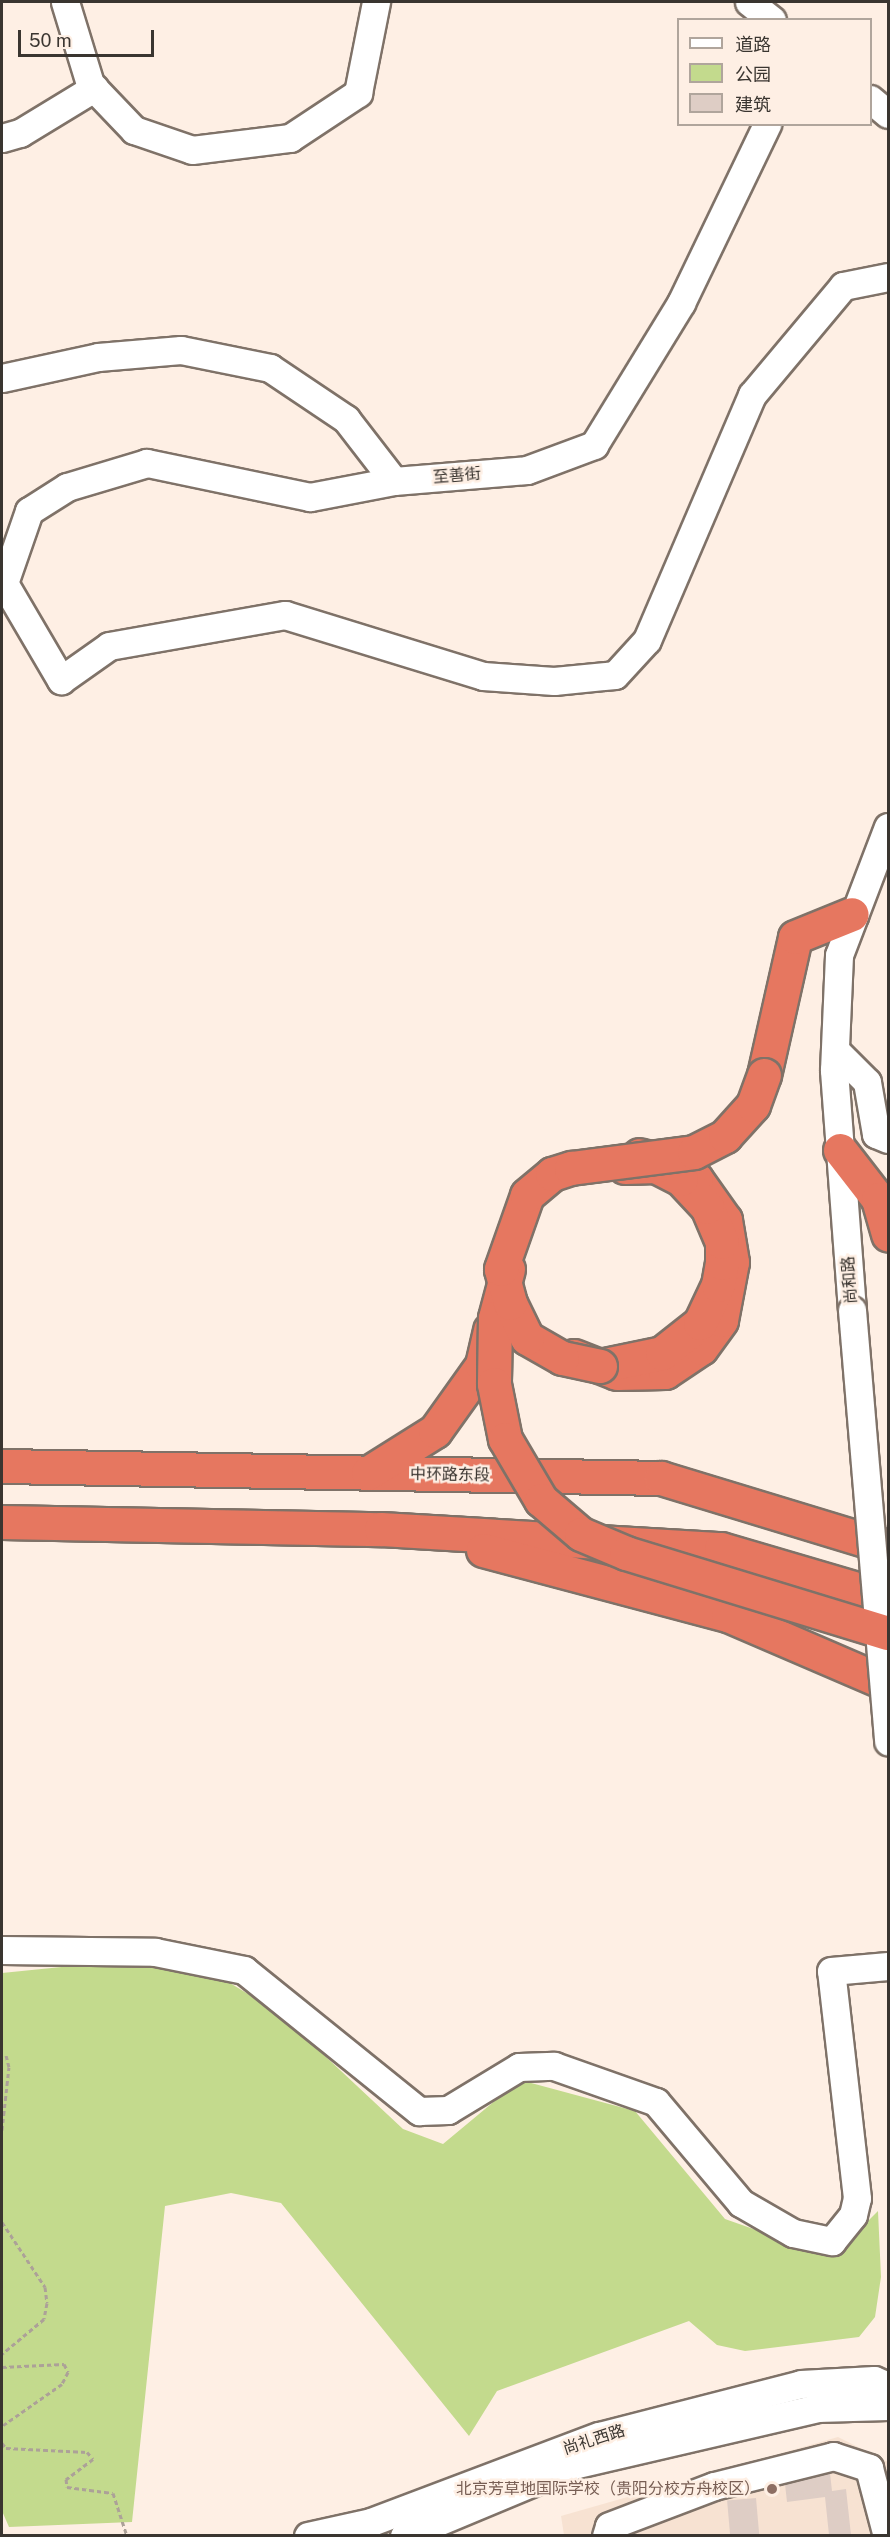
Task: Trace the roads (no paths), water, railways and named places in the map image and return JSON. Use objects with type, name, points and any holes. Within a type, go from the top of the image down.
[{"type":"highway","points":[[852,914],[795,936],[764,1075],[753,1105],[725,1136],[694,1152],[600,1161],[552,1174],[527,1195],[512,1227],[501,1269],[527,1338],[562,1358],[600,1366],[662,1353],[700,1323],[718,1285],[722,1263],[722,1242],[707,1207],[681,1179],[656,1166],[565,1178],[542,1198],[521,1227],[508,1269],[495,1318],[494,1384],[505,1439],[541,1500],[581,1534],[626,1553],[888,1633]]},
{"type":"highway","points":[[368,1473],[435,1431],[482,1365],[504,1225],[523,1191],[557,1164],[586,1154],[622,1150],[672,1164],[696,1179],[725,1220],[732,1262],[721,1320],[700,1348],[665,1372],[617,1373],[573,1356],[548,1339],[519,1305],[508,1269]]},
{"type":"highway","points":[[840,1150],[878,1199],[888,1235]]},
{"type":"highway","name":"中环路东段","points":[[2,1466],[661,1478],[888,1547]]},
{"type":"highway","points":[[661,1478],[776,1496],[888,1527]]},
{"type":"highway","points":[[2,1522],[414,1531],[721,1549],[888,1598]]},
{"type":"highway","points":[[414,1531],[728,1615],[888,1684]]},
{"type":"street","points":[[65,2],[94,88],[134,130],[192,150],[290,138],[358,93],[376,2]]},
{"type":"street","points":[[749,2],[769,18]]},
{"type":"street","points":[[2,138],[20,133],[94,88]]},
{"type":"street","points":[[872,101],[888,114]]},
{"type":"street","name":"至善街","points":[[766,126],[681,303],[594,445],[526,470],[394,481],[310,497],[147,463],[67,487],[29,511],[4,583],[61,680],[109,646],[285,615],[483,676],[554,681],[615,675],[647,640],[752,395],[843,286],[888,277]]},
{"type":"street","points":[[2,378],[98,357],[182,350],[270,368],[346,419],[394,481]]},
{"type":"street","name":"尚和路","points":[[888,827],[852,914],[839,955],[835,1050],[852,1310],[888,1741]]},
{"type":"street","points":[[835,1050],[867,1082],[876,1134],[888,1139]]},
{"type":"street","points":[[2,1950],[155,1952],[244,1970],[419,2111],[448,2110],[519,2067],[554,2066],[656,2102],[741,2203],[793,2233],[832,2241],[853,2215],[857,2198],[831,1971],[888,1966]]},
{"type":"street","name":"尚礼西路","points":[[308,2535],[371,2522],[599,2436],[778,2389],[874,2380],[888,2386]]},
{"type":"street","name":"尚礼西路","points":[[404,2535],[577,2464],[817,2408],[888,2406]]},
{"type":"street","points":[[606,2535],[609,2526],[714,2486],[833,2456],[869,2468],[887,2535]]},
{"type":"place","name":"北京芳草地国际学校（贵阳分校方舟校区）","points":[[772,2489]]}]
